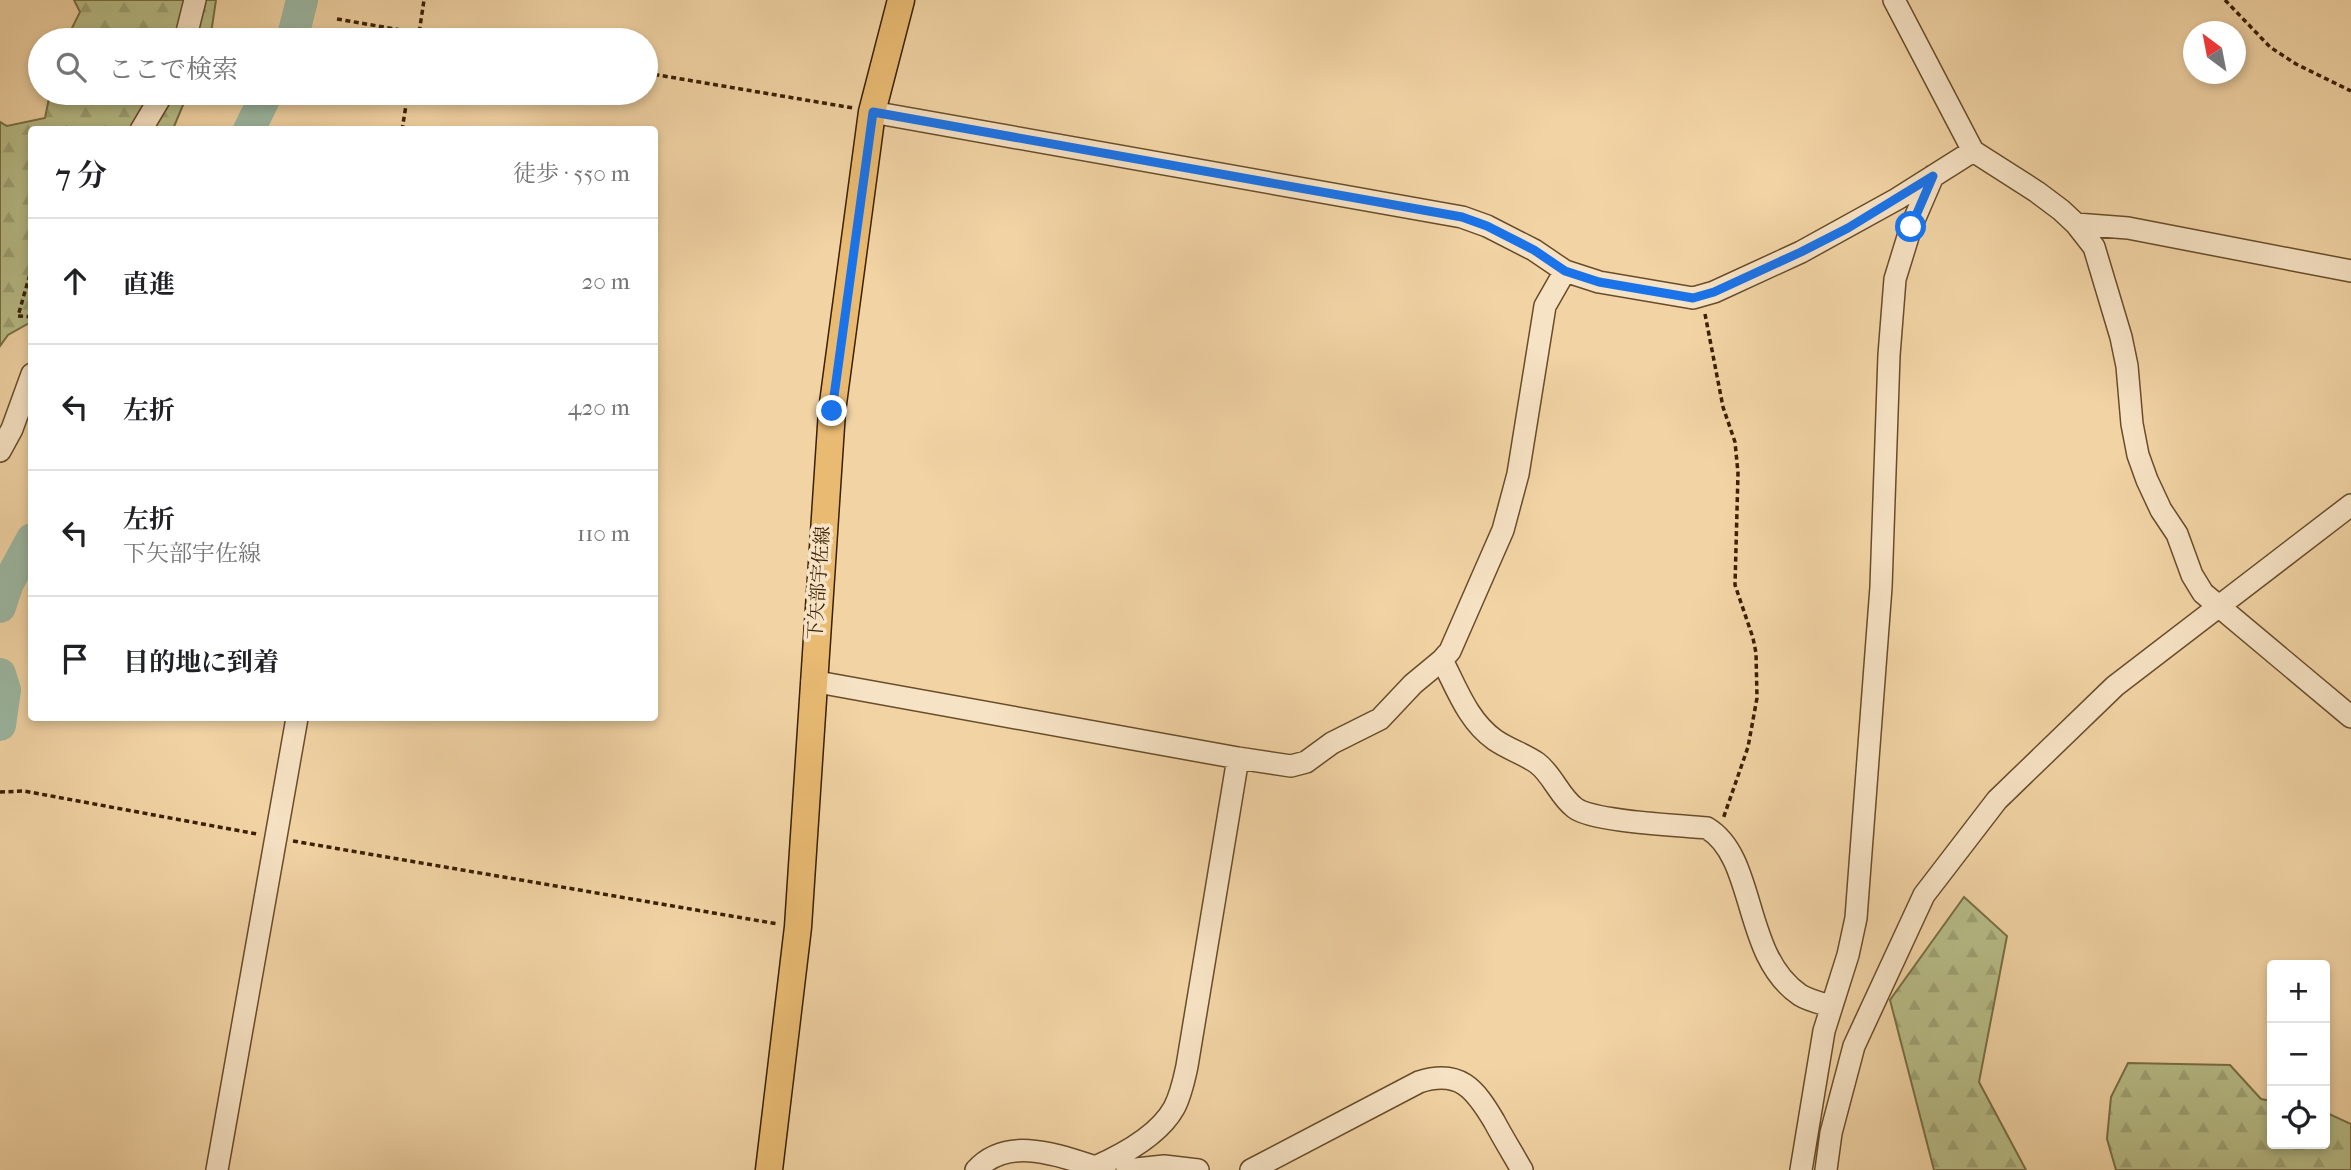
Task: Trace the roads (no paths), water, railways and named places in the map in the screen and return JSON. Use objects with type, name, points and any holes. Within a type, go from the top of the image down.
[{"type":"main road","name":"下矢部宇佐線","points":[[769,1170],[797,927],[832,411],[873,112],[901,0]]},
{"type":"street","points":[[188,28],[195,0]]},
{"type":"street","points":[[1894,0],[1973,151],[2037,192],[2076,224],[2094,247],[2108,289],[2127,366],[2132,424],[2138,455],[2147,481],[2161,510],[2177,534],[2192,575],[2203,593],[2351,717]]},
{"type":"street","points":[[143,126],[156,105]]},
{"type":"street","points":[[873,112],[1462,217],[1522,244],[1565,271],[1599,282],[1681,296],[1702,296],[1801,252],[1848,228],[1973,151]]},
{"type":"street","points":[[1801,1170],[1824,1031],[1848,956],[1856,918],[1880,600],[1889,355],[1895,279],[1911,227],[1933,176]]},
{"type":"street","points":[[2076,224],[2128,228],[2351,271]]},
{"type":"street","points":[[813,681],[1238,758],[1291,765],[1306,762],[1332,743],[1380,719],[1413,684],[1442,660],[1457,638],[1510,510],[1524,443],[1545,306],[1565,271]]},
{"type":"street","points":[[0,451],[12,429],[28,385]]},
{"type":"street","points":[[1826,1170],[1831,1133],[1854,1046],[1924,895],[1997,800],[2115,686],[2351,505]]},
{"type":"street","points":[[1442,660],[1470,716],[1495,740],[1538,763],[1577,810],[1599,817],[1707,828],[1718,834],[1727,847],[1742,882],[1757,934],[1766,953],[1785,982],[1801,996],[1830,1006]]},
{"type":"street","points":[[217,1170],[296,721]]},
{"type":"street","points":[[975,1170],[987,1160],[1021,1149],[1030,1149],[1100,1169],[1127,1152],[1160,1125],[1174,1109],[1187,1066],[1238,758]]},
{"type":"street","points":[[1251,1170],[1419,1082],[1435,1077],[1457,1081],[1478,1095],[1522,1170]]},
{"type":"street","points":[[1127,1170],[1164,1166],[1198,1170]]},
{"type":"waterway","points":[[295,28],[302,0]]},
{"type":"waterway","points":[[251,126],[261,105]]},
{"type":"waterway","points":[[0,607],[8,583],[28,546]]},
{"type":"waterway","points":[[0,674],[5,690],[0,725]]}]
